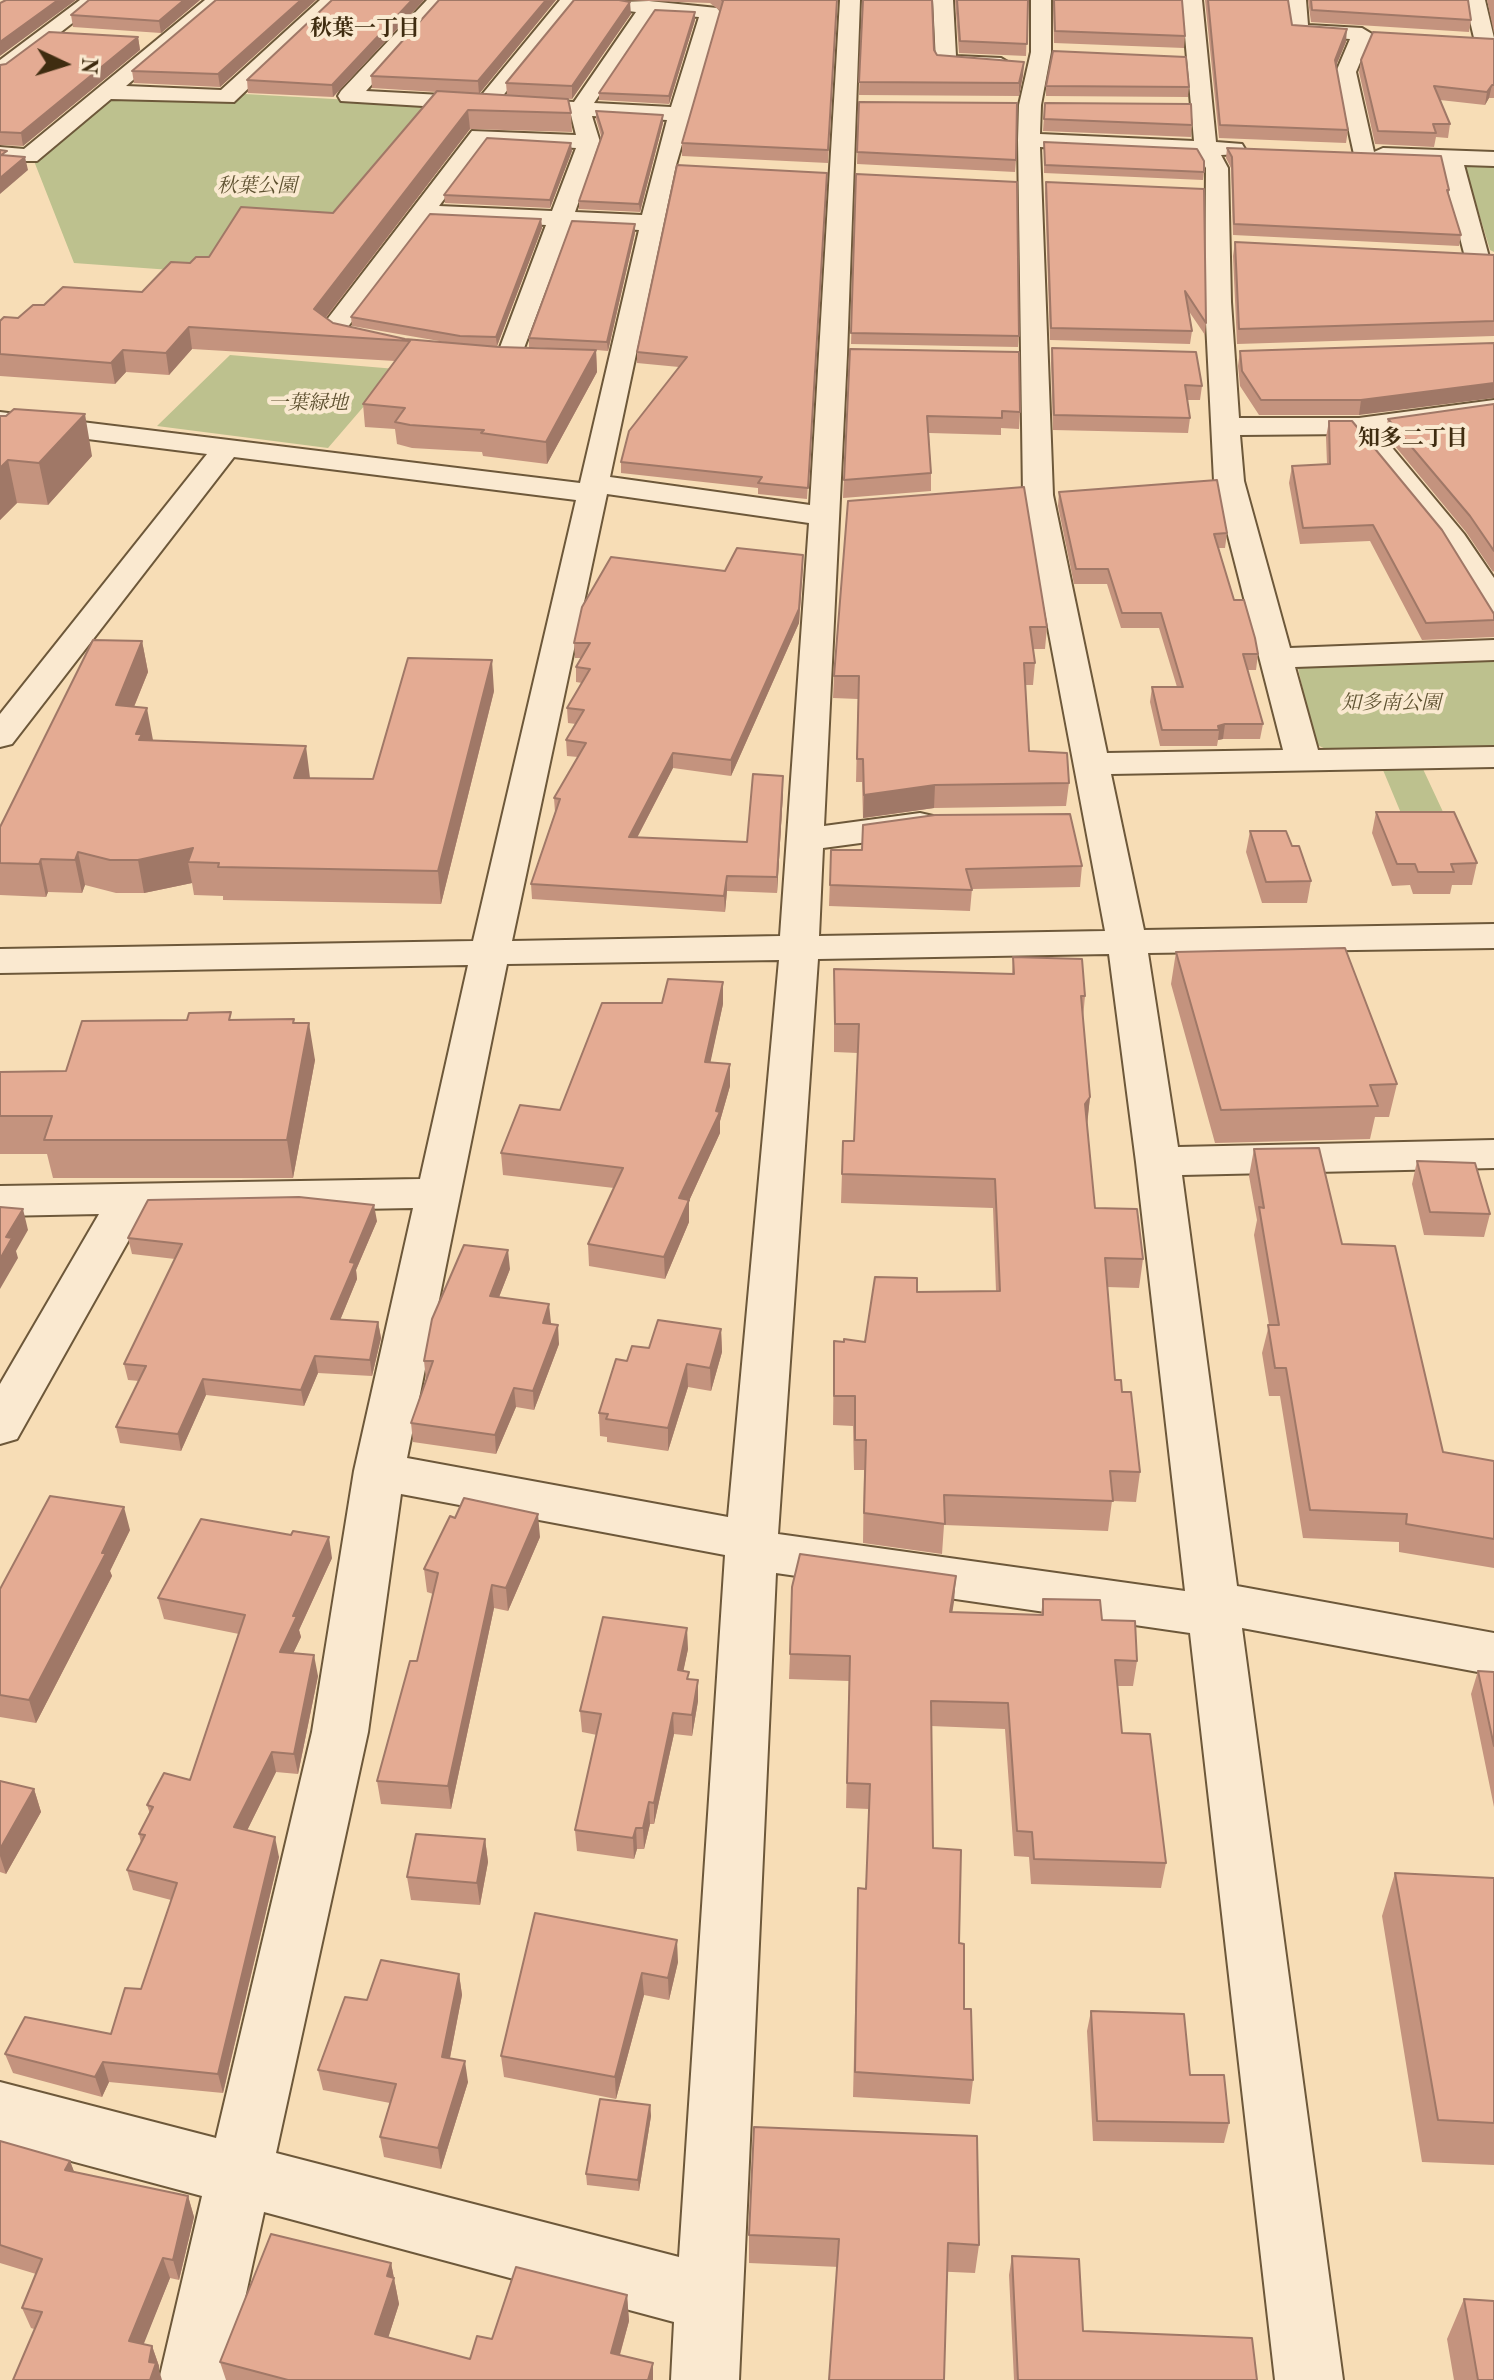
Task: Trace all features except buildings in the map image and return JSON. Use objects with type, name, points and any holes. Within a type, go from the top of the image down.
[{"type":"street","points":[[0,70],[92,0]]},
{"type":"street","points":[[0,154],[29,156],[217,0]]},
{"type":"street","points":[[106,92],[226,97],[331,0]]},
{"type":"street","points":[[438,0],[349,96],[679,114]]},
{"type":"street","points":[[485,104],[570,0]]},
{"type":"street","points":[[705,2380],[751,1546],[799,950],[805,840],[834,512],[839,175],[853,104],[850,0]]},
{"type":"street","points":[[943,0],[946,62],[1045,57]]},
{"type":"street","points":[[1041,0],[1045,57],[1030,105],[1029,140],[1037,495],[1092,764],[1087,820],[1127,943],[1158,1162],[1309,2380]]},
{"type":"street","points":[[1192,0],[1190,58],[1195,107],[1206,148],[1217,168],[1209,191],[1216,245],[1224,427],[1215,482],[1276,658],[1303,760]]},
{"type":"street","points":[[1296,0],[1299,31],[1370,36],[1346,72],[1355,154],[1494,159]]},
{"type":"street","points":[[1475,0],[1483,41]]},
{"type":"street","points":[[193,2380],[237,2175],[340,1732],[379,1471],[593,488],[610,362],[672,166],[679,114],[710,12],[640,4],[579,110],[589,142],[509,358]]},
{"type":"street","points":[[45,35],[76,37]]},
{"type":"street","points":[[136,40],[166,42]]},
{"type":"street","points":[[402,348],[346,338],[332,330],[480,136],[589,142]]},
{"type":"street","points":[[1029,140],[1253,150]]},
{"type":"street","points":[[1446,256],[1485,258],[1451,158]]},
{"type":"street","points":[[424,212],[652,223]]},
{"type":"street","points":[[1216,245],[1246,247]]},
{"type":"street","points":[[1004,358],[1065,352]]},
{"type":"street","points":[[1189,355],[1250,354]]},
{"type":"street","points":[[834,355],[865,355]]},
{"type":"street","points":[[1224,427],[1359,426],[1477,402]]},
{"type":"street","points":[[0,420],[227,448],[834,512]]},
{"type":"street","points":[[1359,426],[1466,539],[1494,602]]},
{"type":"street","points":[[6,721],[227,448]]},
{"type":"street","points":[[1276,658],[1494,650]]},
{"type":"street","points":[[1092,764],[1494,757]]},
{"type":"street","points":[[805,840],[950,822]]},
{"type":"street","points":[[0,961],[1494,936]]},
{"type":"street","points":[[1158,1162],[1494,1154]]},
{"type":"street","points":[[0,1201],[438,1193]]},
{"type":"street","points":[[0,1426],[130,1199]]},
{"type":"street","points":[[379,1471],[751,1546],[1214,1609],[1494,1654]]},
{"type":"street","points":[[0,2112],[709,2298]]},
{"type":"green space","name":"秋葉公園","points":[[245,94],[440,105],[296,279],[74,263],[34,161],[112,96],[235,100]]},
{"type":"green space","points":[[1494,166],[1494,252],[1490,250],[1465,167]]},
{"type":"green space","name":"一葉緑地","points":[[230,355],[396,369],[328,448],[157,426]]},
{"type":"green space","name":"知多南公園","points":[[1494,656],[1494,748],[1328,750],[1315,744],[1298,668],[1307,663]]},
{"type":"green space","points":[[1423,769],[1451,829],[1408,830],[1383,770]]},
{"type":"district","name":"秋葉一丁目","points":[[365,29]]},
{"type":"district","name":"知多二丁目","points":[[1413,439]]}]
